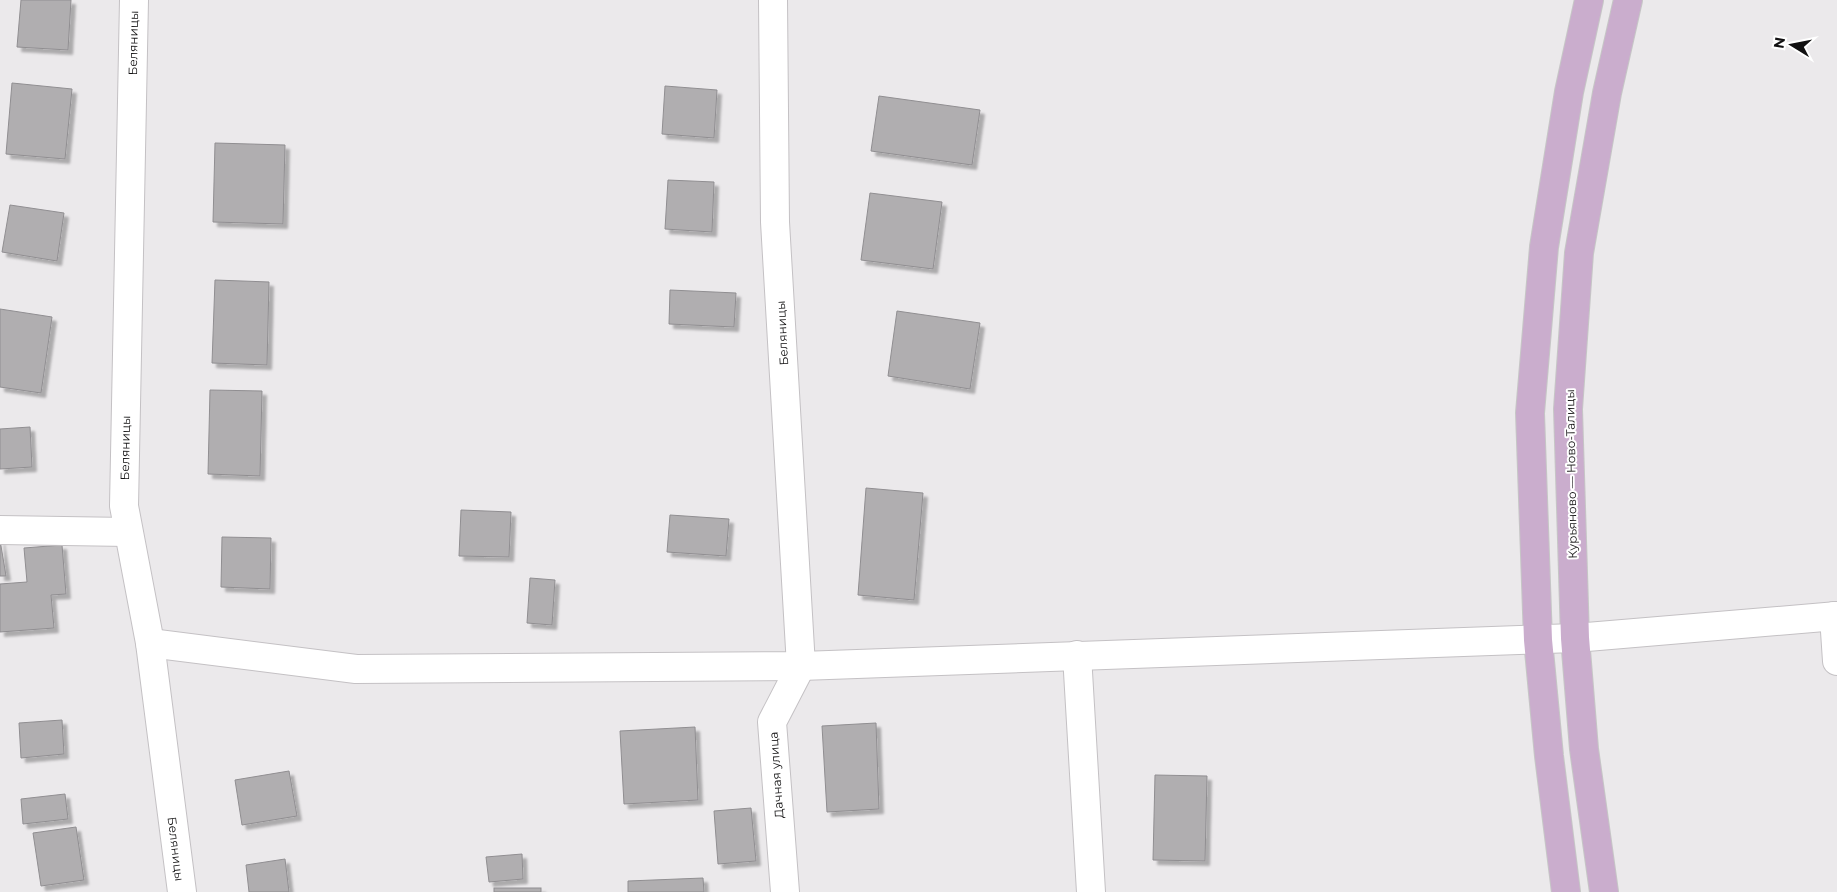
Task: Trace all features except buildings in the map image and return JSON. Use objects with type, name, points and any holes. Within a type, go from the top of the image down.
[{"type":"main road","points":[[1566,892],[1549,756],[1538,640],[1530,413],[1544,247],[1569,92],[1590,0]]},
{"type":"main road","name":"Курьяново — Ново-Талицы","points":[[1604,892],[1584,749],[1575,638],[1568,409],[1579,253],[1607,93],[1628,0]]},
{"type":"street","name":"Беляницы","points":[[134,0],[124,506],[150,643],[182,892]]},
{"type":"street","name":"Беляницы","points":[[773,0],[775,222],[801,666]]},
{"type":"street","points":[[0,530],[128,532]]},
{"type":"street","points":[[150,643],[356,668],[801,666],[1538,640],[1835,616],[1837,661]]},
{"type":"street","points":[[1077,655],[1091,892]]},
{"type":"street","name":"Дачная улица","points":[[785,892],[772,722],[801,666]]}]
